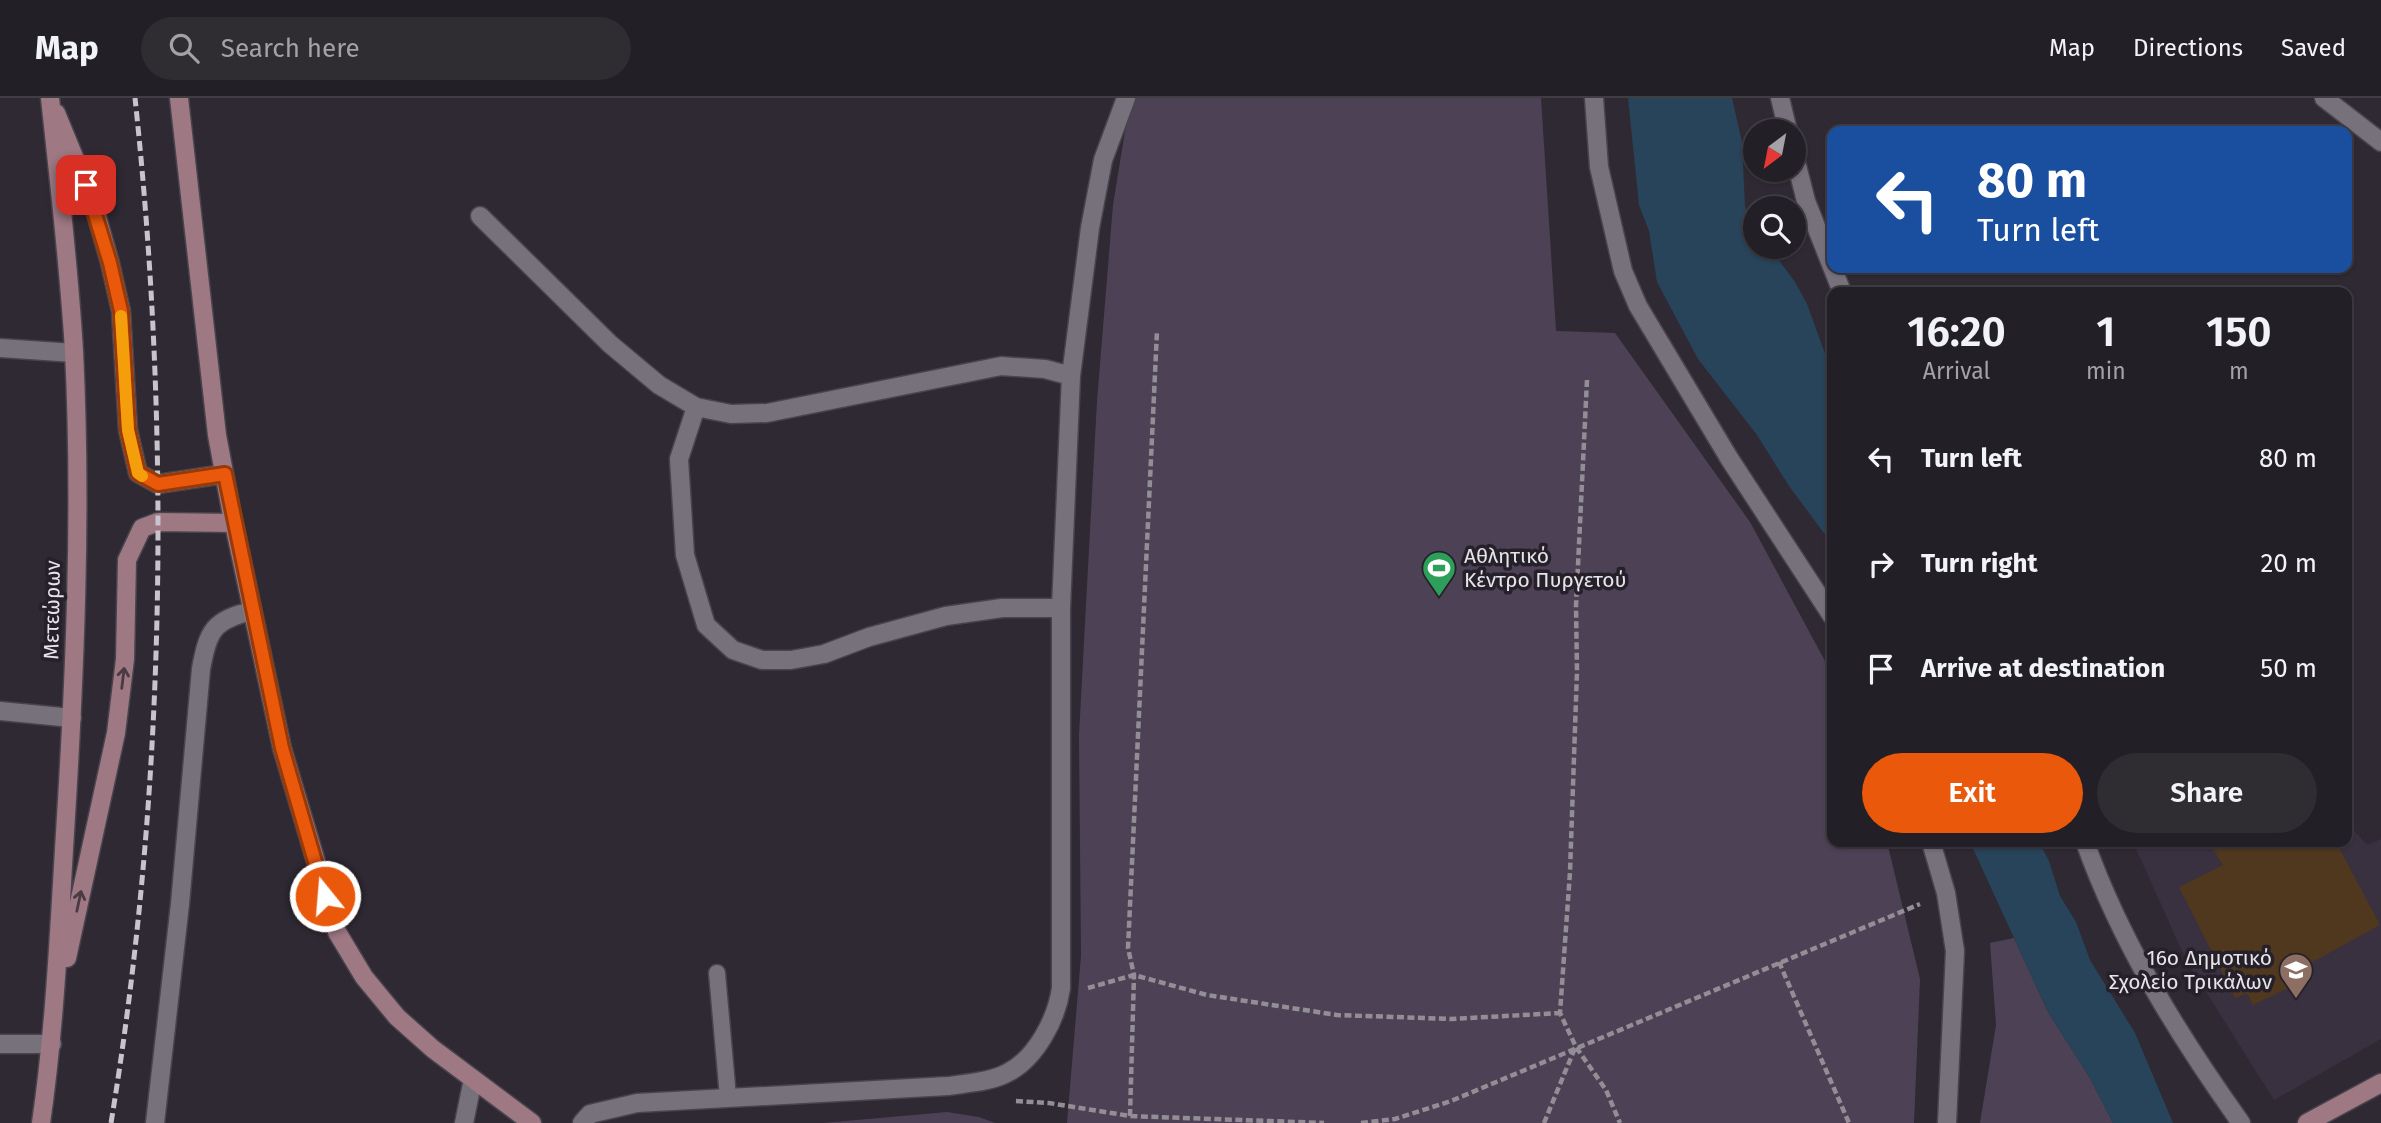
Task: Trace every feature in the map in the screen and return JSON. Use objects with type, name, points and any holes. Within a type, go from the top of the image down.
[{"type":"street","points":[[179,98],[218,435],[233,523],[282,748],[337,932],[364,976],[397,1017],[433,1049],[532,1123]]},
{"type":"street","points":[[582,1123],[590,1114],[637,1103],[948,1086],[992,1079],[1009,1073],[1025,1060],[1052,1021],[1061,988],[1061,608],[1071,376],[1090,228],[1103,160],[1126,98]]},
{"type":"street","points":[[1594,98],[1599,167],[1623,271],[1638,306],[1730,458],[1827,608]]},
{"type":"street","points":[[1780,98],[1785,119]]},
{"type":"street","points":[[2324,98],[2381,142]]},
{"type":"street","points":[[50,99],[93,204],[110,263],[121,311],[128,430],[138,473],[158,484],[225,474]]},
{"type":"street","name":"Μετεώρων","points":[[41,1123],[52,1044],[72,718],[77,520],[74,353],[66,238],[50,99]]},
{"type":"street","points":[[1801,182],[1827,254]]},
{"type":"street","points":[[480,216],[610,344],[659,385],[696,407],[731,414],[766,413],[1001,366],[1045,369],[1071,376]]},
{"type":"street","points":[[0,348],[74,353]]},
{"type":"street","points":[[696,407],[680,459],[685,555],[706,625],[733,650],[762,660],[791,660],[824,654],[869,637],[946,616],[1002,608],[1061,608]]},
{"type":"street","points":[[54,1016],[116,733],[125,659],[127,560],[142,528],[158,522],[233,523]]},
{"type":"street","points":[[155,1123],[180,904],[201,669],[211,631],[229,616],[252,611]]},
{"type":"street","points":[[0,711],[72,718]]},
{"type":"street","points":[[1933,847],[1947,893],[1955,951],[1947,1123]]},
{"type":"street","points":[[2087,847],[2129,945],[2167,1012],[2241,1123]]},
{"type":"street","points":[[0,1044],[52,1044]]},
{"type":"street","points":[[464,1123],[474,1079]]},
{"type":"street","points":[[2307,1123],[2381,1083]]},
{"type":"lane","points":[[718,973],[728,1097]]},
{"type":"path","points":[[1157,331],[1128,948],[1134,975],[1130,1116],[1324,1123]]},
{"type":"path","points":[[1587,380],[1576,606],[1577,671],[1570,872],[1560,1013],[1576,1047],[1606,1090],[1620,1123]]},
{"type":"path","points":[[1361,1123],[1395,1119],[1451,1101],[1947,893]]},
{"type":"path","points":[[1779,962],[1849,1123]]},
{"type":"path","points":[[1059,1003],[1082,990],[1134,975],[1207,995],[1257,1005],[1336,1015],[1451,1019],[1560,1013]]},
{"type":"path","points":[[1544,1123],[1576,1047]]},
{"type":"shaded area","name":"Αθλητικό Κέντρο Πυργετού","points":[[1136,98],[1541,98],[1556,331],[1615,333],[1750,522],[1827,665],[1827,847],[1888,847],[1920,979],[1914,1123],[1067,1123],[1081,956],[1079,735],[1097,401],[1113,205],[1129,107]]},
{"type":"shaded area","name":"16ο Δημοτικό Σχολείο Τρικάλων","points":[[2352,828],[2367,845],[2381,839],[2381,1039],[2274,1100],[2186,960],[2135,847],[2352,847]]},
{"type":"shaded area","points":[[2014,938],[2048,1012],[2090,1078],[2113,1123],[1980,1123],[1996,1025],[1990,943]]},
{"type":"shaded area","points":[[947,1112],[979,1117],[995,1123],[823,1123]]},
{"type":"water","points":[[1628,98],[1732,98],[1742,142],[1743,259],[1778,259],[1807,304],[1827,359],[1827,537],[1789,486],[1757,435],[1698,359],[1657,282],[1649,231],[1639,205]]},
{"type":"water","points":[[1972,847],[2042,847],[2060,896],[2076,922],[2090,960],[2135,1033],[2173,1123],[2113,1123],[2090,1078],[2048,1012]]},
{"type":"building","points":[[2211,847],[2339,847],[2380,925],[2287,976],[2292,986],[2253,1005],[2247,993],[2235,998],[2179,887],[2223,865]]},
{"type":"railway","points":[[111,1123],[129,997],[143,869],[157,611],[158,482],[154,353],[147,225],[135,98]]},
{"type":"slow traffic","points":[[121,316],[128,430],[138,473],[142,476]]},
{"type":"place","name":"Αθλητικό Κέντρο Πυργετού","points":[[1439,598]]},
{"type":"place","name":"16ο Δημοτικό Σχολείο Τρικάλων","points":[[2296,1000]]},
{"type":"route","points":[[86,185],[110,263],[121,311],[128,430],[138,473],[158,484],[225,474],[282,748],[325,896]]}]
